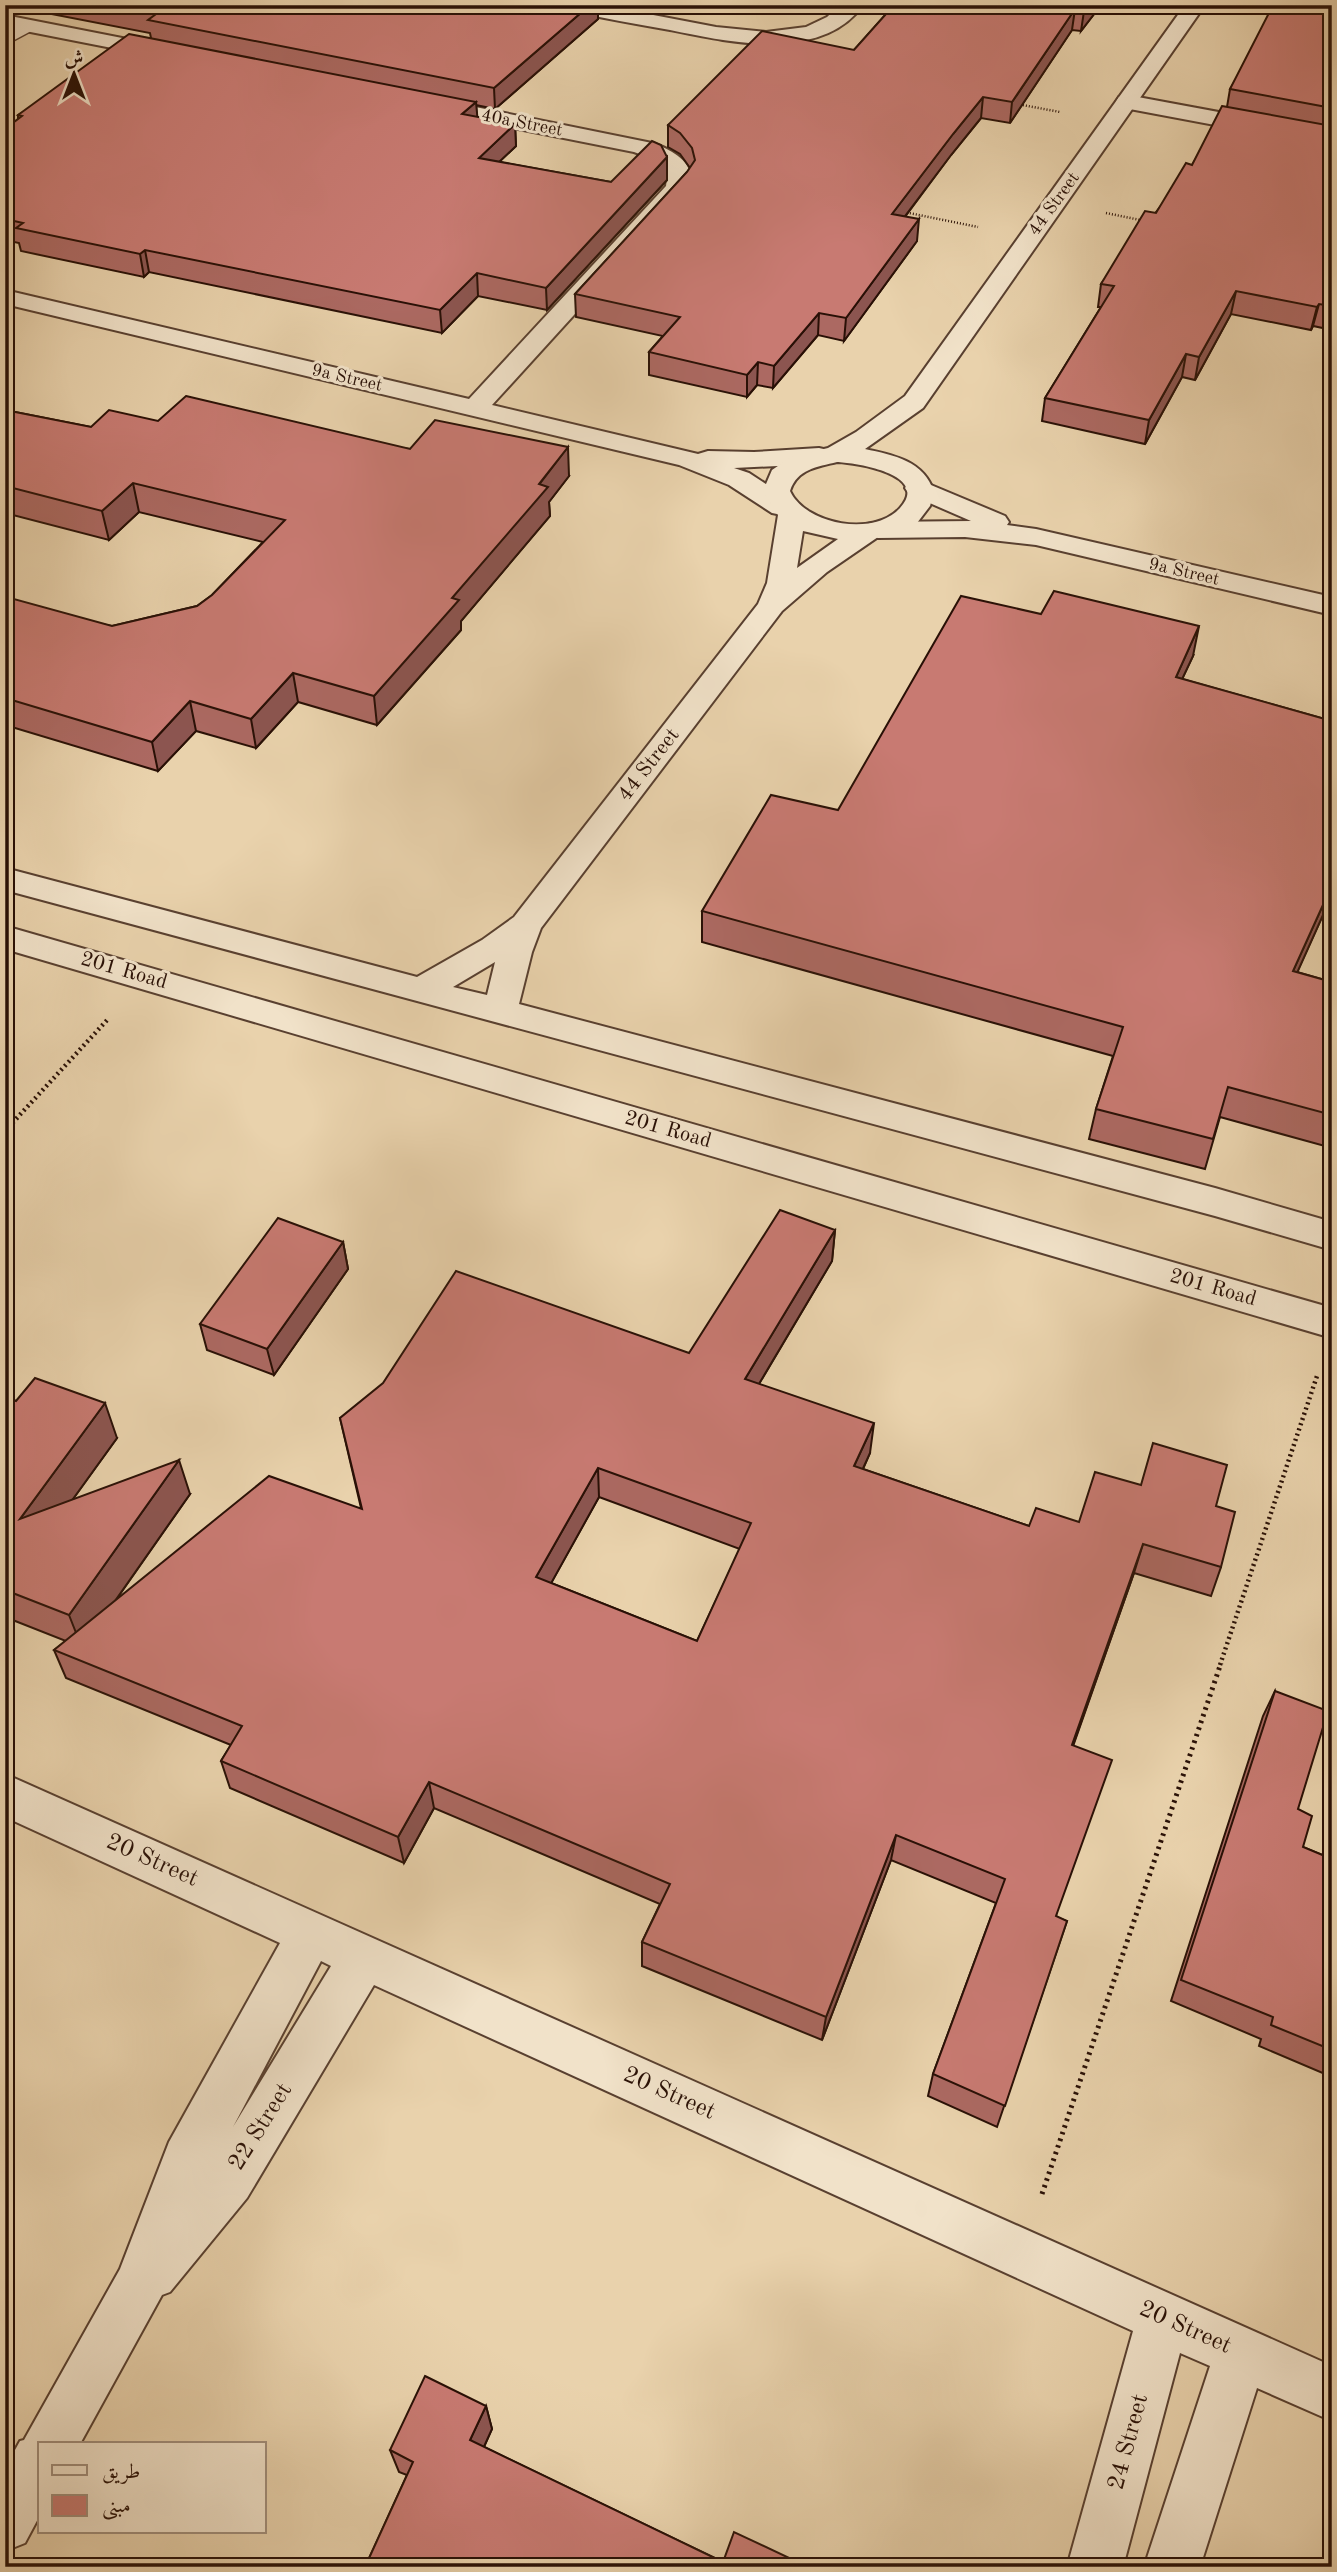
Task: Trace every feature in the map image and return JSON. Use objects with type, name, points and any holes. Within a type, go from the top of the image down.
[{"type":"street","points":[[569,5],[738,36],[794,36],[835,22],[853,5]]},
{"type":"street","name":"44 Street","points":[[772,605],[781,583],[787,511],[777,496],[781,477],[791,468],[828,455],[891,420],[914,402],[1195,5]]},
{"type":"street","points":[[16,18],[190,58]]},
{"type":"street","name":"40a Street","points":[[406,100],[636,146],[666,156],[676,164],[680,172],[681,180],[677,188],[475,408]]},
{"type":"street","points":[[1126,102],[1332,140]]},
{"type":"street","name":"9a Street","points":[[5,297],[688,459],[739,479],[803,523],[826,530],[965,529],[1037,537],[1332,606]]},
{"type":"street","name":"44 Street","points":[[423,989],[494,948],[526,925],[772,605],[817,566],[872,531],[895,524],[916,508],[920,498],[907,439],[914,402]]},
{"type":"street","name":"9a Street","points":[[688,459],[754,460],[828,455],[873,457],[896,466],[916,483],[965,510],[1037,537]]},
{"type":"street","points":[[5,879],[423,989],[1332,1236]]},
{"type":"street","name":"44 Street","points":[[500,1010],[509,971],[526,925]]},
{"type":"street","name":"201 Road","points":[[5,937],[1332,1323]]},
{"type":"street","name":"20 Street","points":[[5,1795],[1332,2394]]},
{"type":"street","name":"22 Street","points":[[51,2442],[140,2285],[187,2161],[311,1933]]},
{"type":"street","name":"22 Street","points":[[140,2285],[172,2251],[229,2180],[364,1957]]},
{"type":"street","name":"24 Street","points":[[1095,2567],[1163,2318]]},
{"type":"street","points":[[1172,2567],[1241,2353]]},
{"type":"street","points":[[5,2523],[38,2465]]},
{"type":"lane","points":[[5,40],[16,18]]},
{"type":"path","points":[[1017,104],[1113,122]]},
{"type":"path","points":[[1054,204],[1147,221]]},
{"type":"path","points":[[894,210],[1030,237]]},
{"type":"path","points":[[5,1131],[118,1009]]},
{"type":"path","points":[[1022,2254],[1318,1372]]},
{"type":"building","points":[[108,5],[590,5],[494,88],[148,20],[156,14]]},
{"type":"building","points":[[894,5],[1088,5],[1084,11],[1075,9],[1012,102],[983,97],[953,134],[892,214],[919,219],[846,318],[819,313],[774,366],[758,362],[747,375],[649,352],[680,317],[575,294],[695,160],[692,148],[680,133],[668,125],[762,31],[854,50]]},
{"type":"building","points":[[1282,5],[1332,5],[1332,108],[1230,89],[1272,7],[1280,8]]},
{"type":"building","points":[[129,34],[476,102],[462,114],[515,124],[479,158],[611,182],[652,141],[661,145],[667,157],[546,288],[477,273],[440,310],[145,250],[140,254],[16,228],[23,223],[5,219],[5,129],[22,116],[18,115]]},
{"type":"building","points":[[1222,106],[1332,126],[1332,306],[1319,304],[1317,307],[1236,291],[1199,357],[1186,354],[1149,420],[1045,398],[1114,286],[1101,284],[1145,211],[1156,213],[1186,163],[1192,165]]},
{"type":"building","points":[[186,396],[410,449],[435,420],[568,447],[539,484],[548,487],[452,598],[459,600],[374,696],[293,673],[251,719],[190,701],[152,742],[5,698],[5,607],[14,599],[112,626],[197,606],[212,595],[285,520],[133,483],[102,511],[5,486],[5,410],[91,427],[109,410],[158,421]]},
{"type":"building","points":[[1054,591],[1199,626],[1176,677],[1332,721],[1332,885],[1293,971],[1332,982],[1332,1115],[1228,1087],[1213,1139],[1096,1109],[1123,1027],[702,911],[771,795],[838,810],[961,596],[1041,614]]},
{"type":"building","points":[[780,1210],[835,1230],[745,1379],[874,1423],[854,1466],[1029,1526],[1036,1508],[1079,1522],[1095,1472],[1141,1485],[1153,1443],[1227,1465],[1216,1506],[1235,1512],[1221,1567],[1143,1544],[1072,1745],[1112,1760],[1056,1916],[1067,1921],[1005,2106],[933,2074],[1005,1879],[896,1835],[826,2017],[642,1942],[670,1884],[429,1782],[398,1837],[221,1761],[242,1726],[54,1650],[269,1476],[362,1509],[340,1418],[383,1383],[456,1271],[689,1353]],"holes":[[[598,1468],[751,1523],[697,1641],[536,1577]]]},
{"type":"building","points":[[278,1218],[343,1242],[267,1349],[200,1324]]},
{"type":"building","points":[[35,1378],[105,1403],[20,1519],[179,1460],[69,1615],[5,1590],[5,1397],[16,1401]]},
{"type":"building","points":[[1275,1691],[1328,1711],[1298,1809],[1312,1816],[1303,1847],[1332,1859],[1332,2050],[1271,2025],[1273,2017],[1181,1980]]},
{"type":"building","points":[[425,2376],[486,2406],[470,2440],[723,2562],[734,2532],[802,2564],[801,2567],[365,2567],[413,2462],[390,2450]]}]
